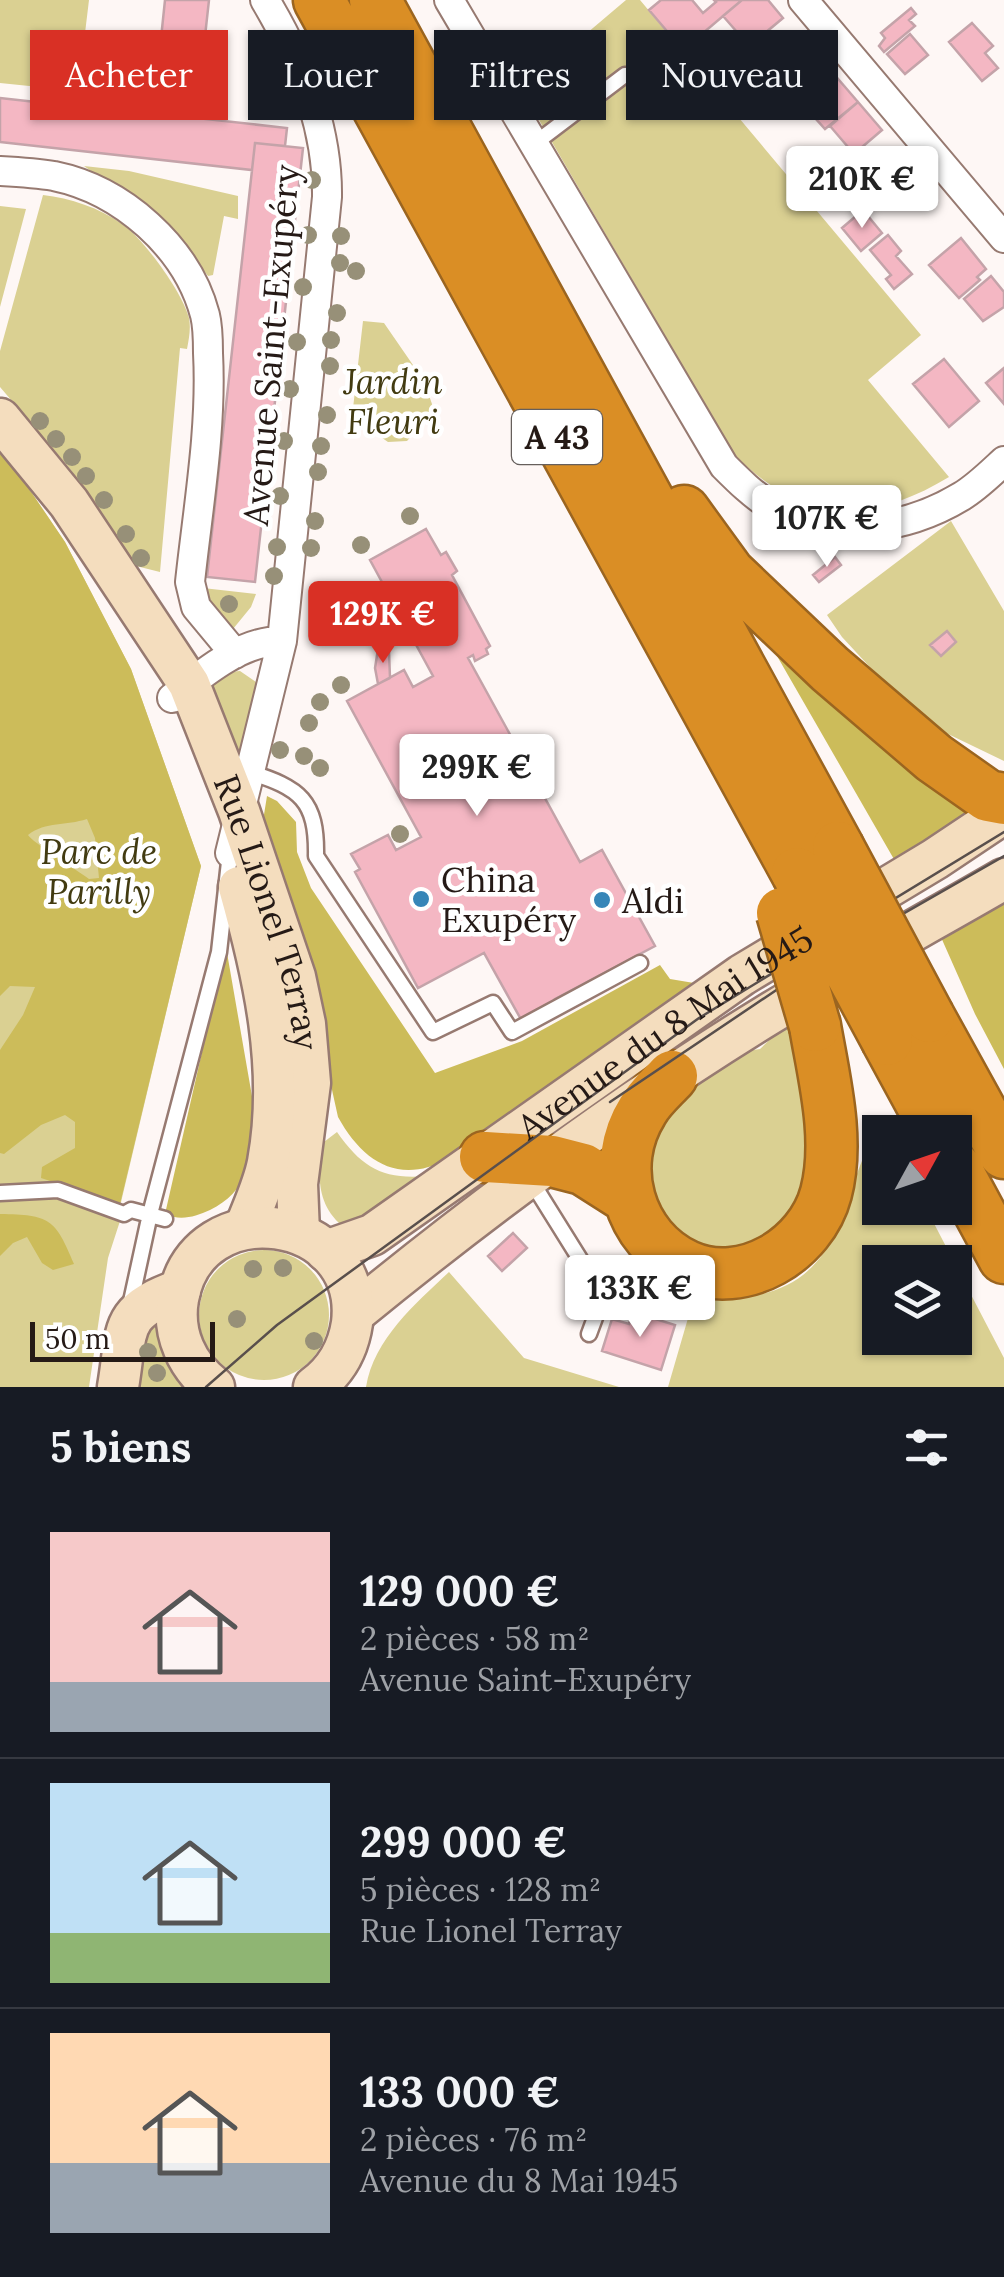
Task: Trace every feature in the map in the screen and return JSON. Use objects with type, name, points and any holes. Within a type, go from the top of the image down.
[{"type":"highway","name":"A 43","points":[[319,0],[625,562],[709,762],[806,877],[908,1028],[1004,1153]]},
{"type":"highway","name":"A 43","points":[[376,0],[506,239],[806,877]]},
{"type":"highway","points":[[506,239],[645,446],[692,524],[729,573],[830,669],[934,758],[988,796],[1004,799]]},
{"type":"highway","points":[[672,1076],[643,1108],[629,1136],[624,1168],[627,1197],[650,1240],[688,1266],[720,1273],[749,1269],[782,1257],[805,1233],[826,1195],[830,1151],[815,1026],[806,877]]},
{"type":"highway","name":"A 43","points":[[908,1028],[931,1115]]},
{"type":"highway","points":[[521,1164],[583,1169],[627,1197]]},
{"type":"highway","points":[[972,1199],[1004,1258]]},
{"type":"main road","name":"Rue Lionel Terray","points":[[0,419],[69,502],[141,615],[239,811],[291,963],[305,1024],[310,1083],[297,1184],[313,1242]]},
{"type":"main road","name":"Rue Lionel Terray","points":[[180,691],[230,853],[265,990],[274,1100],[267,1166],[245,1228]]},
{"type":"main road","name":"Avenue du 8 Mai 1945","points":[[353,1314],[742,975],[1004,814]]},
{"type":"main road","name":"Avenue du 8 Mai 1945","points":[[313,1242],[372,1235],[521,1164],[768,1015],[1004,880]]},
{"type":"main road","points":[[214,1387],[184,1352],[177,1321],[180,1290],[197,1257],[219,1238],[245,1228],[272,1226],[313,1242],[345,1277],[353,1314],[350,1338],[341,1360],[323,1384]]},
{"type":"main road","points":[[118,1387],[127,1326],[138,1310],[152,1300],[180,1290]]},
{"type":"street","name":"Avenue Saint-Exupéry","points":[[230,853],[282,641],[328,168],[318,118],[304,78],[265,0]]},
{"type":"street","points":[[449,0],[724,466],[746,488],[773,508],[816,525],[865,528],[912,520],[964,495],[1004,461]]},
{"type":"street","points":[[803,0],[1004,238]]},
{"type":"street","name":"Avenue Saint-Exupéry","points":[[0,171],[54,176],[90,187],[118,203],[155,231],[195,285],[206,318],[210,389],[190,582],[196,607],[235,654]]},
{"type":"street","points":[[235,654],[289,589]]},
{"type":"street","points":[[180,691],[235,654],[265,640],[282,641]]},
{"type":"lane","points":[[534,144],[624,75]]},
{"type":"lane","points":[[249,772],[287,784],[305,802],[316,832],[316,856],[433,1032],[492,1003],[512,1032],[640,963]]},
{"type":"lane","points":[[127,1326],[219,952],[230,853]]},
{"type":"lane","points":[[521,1164],[603,1296],[589,1334]]},
{"type":"lane","points":[[0,1192],[58,1190],[124,1214],[132,1210],[157,1216]]},
{"type":"green space","points":[[0,0],[89,0],[85,30],[30,30],[30,86],[0,83]]},
{"type":"green space","points":[[626,0],[640,0],[665,30],[626,30],[626,120],[741,120],[921,335],[868,380],[949,477],[890,504],[836,510],[784,493],[733,453],[539,120],[606,120],[606,30],[591,30]]},
{"type":"green space","points":[[84,166],[129,171],[238,196],[238,219],[224,216],[213,275],[208,276],[172,230]]},
{"type":"green space","points":[[43,195],[94,209],[131,231],[171,281],[189,318],[187,349],[180,348],[160,572],[136,566],[70,469],[0,387],[0,351]]},
{"type":"green space","points":[[0,206],[26,209],[0,307]]},
{"type":"green space","name":"Jardin Fleuri","points":[[363,321],[384,323],[424,381],[432,404],[430,415],[407,441],[388,442],[352,417]]},
{"type":"green space","name":"Parc de Parilly","points":[[0,454],[23,480],[65,542],[131,669],[201,866],[117,1219],[120,1221],[108,1258],[89,1387],[0,1387]]},
{"type":"green space","name":"Parc de Parilly","points":[[0,454],[23,480],[65,542],[131,669],[201,866],[120,1204],[41,1178],[42,1167],[75,1148],[75,1122],[65,1115],[41,1125],[4,1154],[0,1153],[0,1050],[23,1015],[35,987],[10,986],[0,996]],"holes":[[[87,819],[95,838],[99,878],[89,879],[28,835],[42,828]]]},
{"type":"green space","points":[[951,521],[1004,611],[1004,761],[919,720],[842,637],[827,615]]},
{"type":"green space","points":[[203,588],[256,594],[233,629],[212,612]]},
{"type":"green space","points":[[779,643],[864,732],[934,789],[960,807],[969,806],[970,816],[895,861],[773,649]]},
{"type":"green space","points":[[240,671],[256,682],[257,705],[241,750],[229,750],[204,698],[224,677]]},
{"type":"green space","points":[[267,796],[296,822],[297,852],[311,888],[435,1073],[522,1041],[660,965],[670,979],[694,983],[450,1158],[414,1170],[384,1165],[359,1146],[338,1117],[290,900],[262,827]]},
{"type":"green space","points":[[1004,900],[1004,1069],[940,935]]},
{"type":"green space","points":[[226,947],[253,1102],[252,1150],[244,1178],[225,1201],[199,1215],[176,1217],[165,1214]]},
{"type":"green space","points":[[788,1022],[796,1032],[809,1146],[804,1184],[793,1213],[770,1236],[738,1251],[711,1251],[681,1238],[658,1217],[646,1146],[654,1127],[699,1080],[747,1051],[760,1049]]},
{"type":"green space","points":[[337,1132],[356,1155],[375,1169],[398,1176],[427,1176],[350,1223],[339,1223],[326,1206],[320,1177],[320,1145]]},
{"type":"green space","points":[[862,1162],[862,1225],[935,1225],[945,1245],[862,1245],[862,1355],[972,1355],[972,1297],[1004,1358],[1004,1387],[668,1387],[693,1301],[762,1294],[799,1278],[828,1246]]},
{"type":"green space","points":[[0,1214],[49,1222],[74,1264],[53,1270],[42,1263],[27,1237],[13,1243],[0,1256]]},
{"type":"green space","points":[[264,1250],[289,1255],[310,1269],[324,1290],[329,1315],[324,1340],[310,1361],[289,1375],[264,1380],[239,1375],[218,1361],[204,1340],[199,1315],[204,1290],[218,1269],[239,1255]]},
{"type":"green space","points":[[449,1272],[524,1358],[619,1387],[366,1387],[370,1370],[387,1338]]},
{"type":"green space","points":[[156,1314],[162,1352],[185,1387],[128,1387],[132,1348]]},
{"type":"building","points":[[165,0],[209,0],[206,30],[162,30]]},
{"type":"building","points":[[661,0],[692,0],[703,13],[714,0],[742,0],[707,30],[666,30],[649,10]]},
{"type":"building","points":[[742,0],[768,0],[783,18],[769,30],[735,30],[723,16]]},
{"type":"building","points":[[911,8],[916,14],[909,20],[915,26],[884,52],[879,46],[885,38],[881,33]]},
{"type":"building","points":[[972,23],[993,46],[985,53],[998,68],[982,81],[949,42]]},
{"type":"building","points":[[910,34],[928,55],[905,74],[887,54]]},
{"type":"building","points":[[838,79],[858,102],[838,118]]},
{"type":"building","points":[[0,98],[30,101],[30,120],[214,120],[287,128],[285,146],[255,143],[252,170],[0,142]]},
{"type":"building","points":[[858,102],[882,130],[854,154],[830,126]]},
{"type":"building","points":[[817,120],[836,120],[825,129]]},
{"type":"building","points":[[255,143],[303,148],[255,582],[207,577]]},
{"type":"building","points":[[863,210],[882,233],[861,251],[842,228]]},
{"type":"building","points":[[888,235],[901,251],[896,256],[912,274],[894,289],[886,279],[891,275],[870,250]]},
{"type":"building","points":[[961,238],[986,269],[977,277],[980,280],[959,298],[929,265]]},
{"type":"building","points":[[991,276],[1004,292],[1004,307],[983,321],[964,299]]},
{"type":"building","points":[[944,359],[979,401],[949,427],[913,384]]},
{"type":"building","points":[[1004,368],[1004,404],[986,383]]},
{"type":"building","points":[[426,529],[441,555],[446,552],[457,571],[452,575],[490,646],[486,649],[488,654],[475,661],[473,655],[468,658],[580,862],[602,850],[655,946],[555,999],[557,1004],[523,1023],[484,953],[418,988],[355,872],[360,869],[351,854],[388,835],[396,850],[421,837],[347,701],[404,670],[413,687],[433,676],[370,560]]},
{"type":"building","points":[[835,557],[841,565],[819,582],[813,575]]},
{"type":"building","points":[[947,631],[956,642],[941,656],[930,645]]},
{"type":"building","points":[[378,649],[389,651],[390,678],[378,684],[375,668]]},
{"type":"building","points":[[513,1233],[527,1248],[502,1271],[488,1256]]},
{"type":"building","points":[[633,1312],[675,1325],[661,1370],[602,1351],[612,1319],[629,1324]]},
{"type":"tram line","points":[[206,1387],[277,1325],[699,1018],[1004,832]]},
{"type":"tram line","points":[[610,1102],[812,966],[1004,856]]},
{"type":"place","name":"China Exupéry","points":[[421,899]]},
{"type":"place","name":"Aldi","points":[[602,900]]}]
